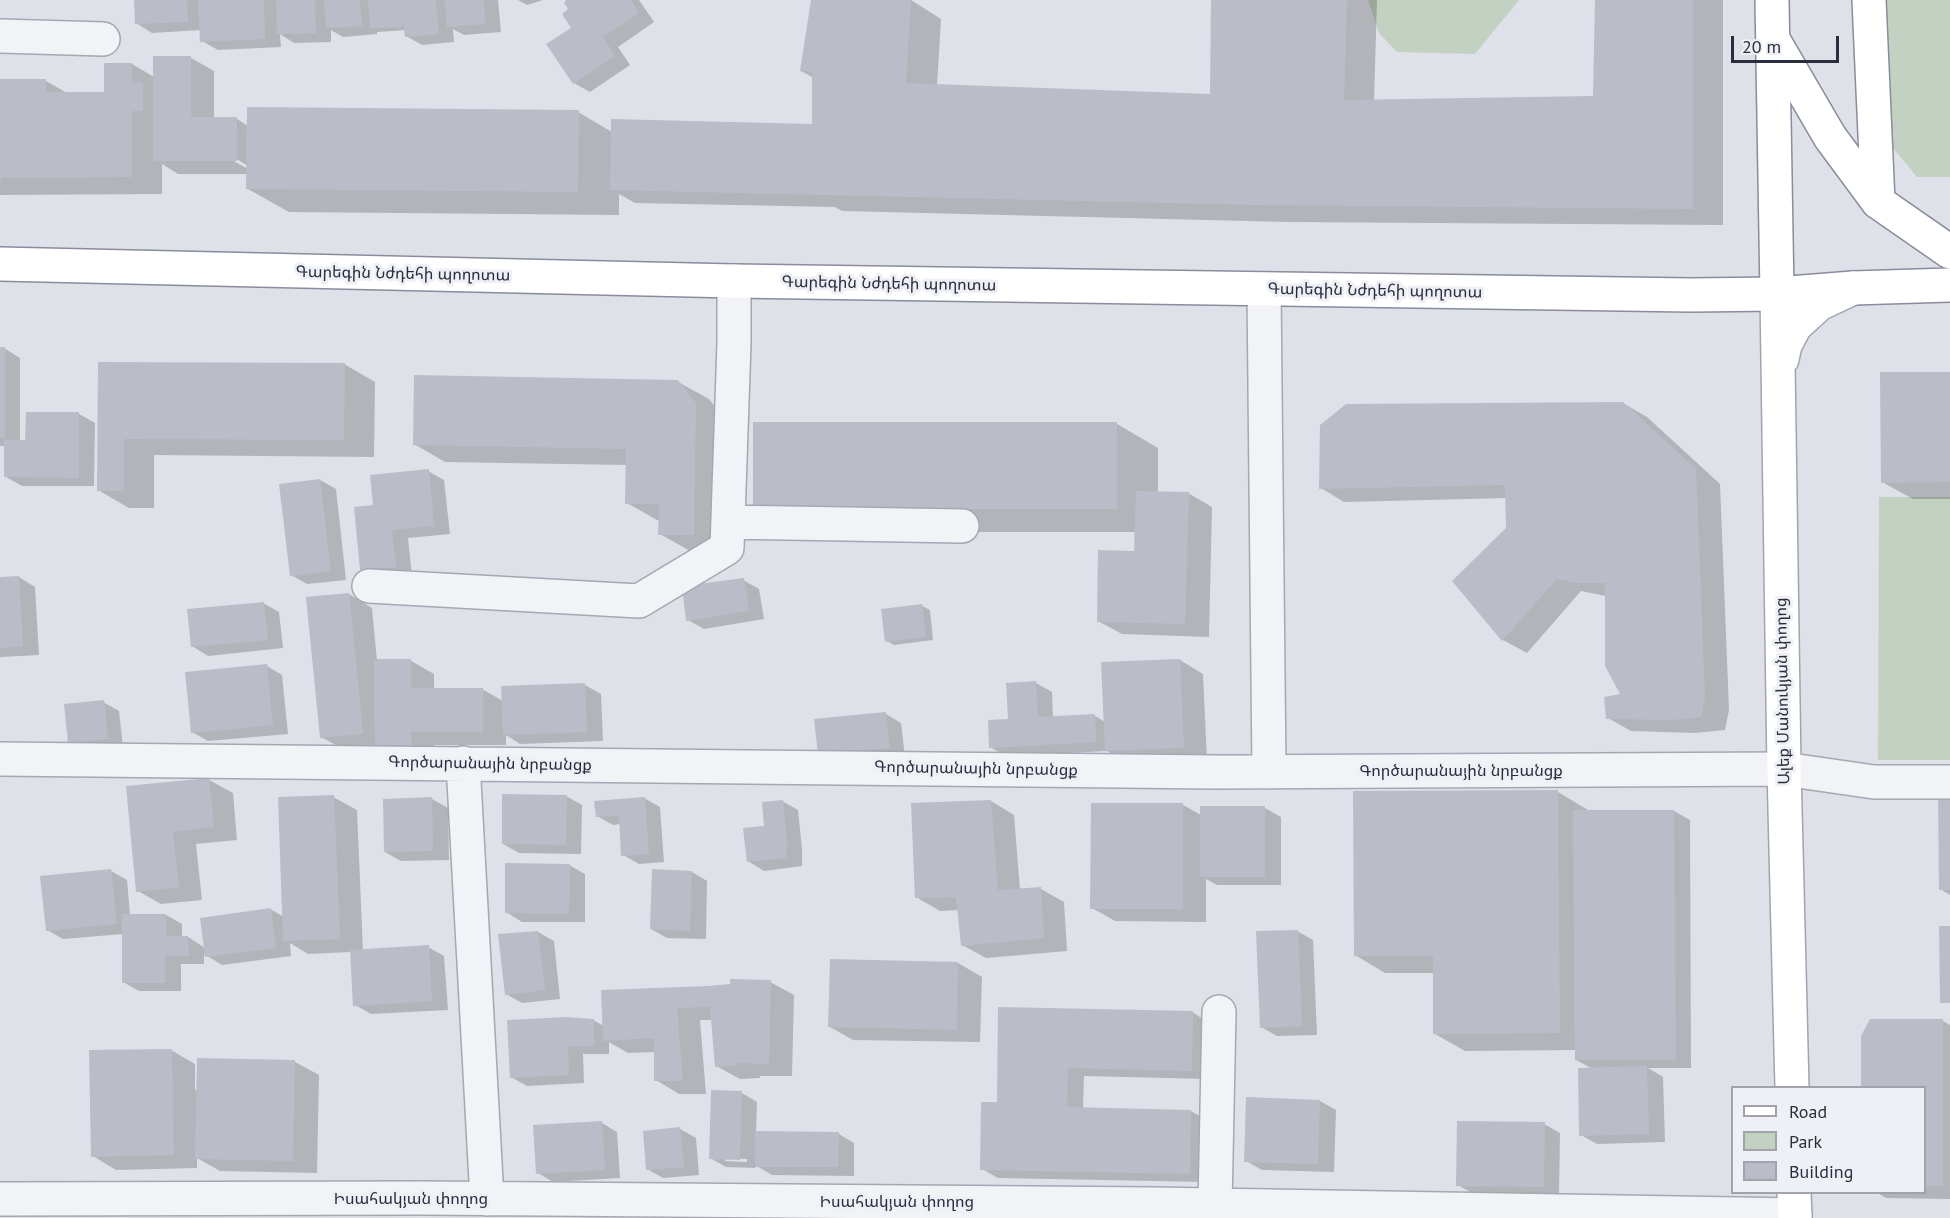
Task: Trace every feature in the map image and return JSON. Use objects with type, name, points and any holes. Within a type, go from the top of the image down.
[{"type":"main road","name":"Ալեք Մանուկյան փողոց","points":[[1772,0],[1784,769],[1792,1086]]},
{"type":"main road","points":[[1869,0],[1878,202]]},
{"type":"main road","points":[[1772,37],[1830,137],[1878,202],[1950,252]]},
{"type":"main road","name":"Գարեգին Նժդեհի պողոտա","points":[[0,264],[734,281],[1691,296],[1950,285]]},
{"type":"main road","points":[[1779,369],[1785,345],[1795,326],[1819,304],[1853,288]]},
{"type":"street","points":[[0,36],[103,39]]},
{"type":"street","points":[[369,586],[639,601],[727,548],[734,281]]},
{"type":"street","points":[[1264,290],[1269,772]]},
{"type":"street","points":[[728,522],[962,526]]},
{"type":"street","name":"Գործարանային նրբանցք","points":[[0,759],[1269,772],[1784,769],[1874,783],[1950,782]]},
{"type":"street","points":[[463,763],[486,1199]]},
{"type":"street","points":[[1215,1205],[1219,1012]]},
{"type":"street","name":"Իսահակյան փողոց","points":[[0,1199],[423,1208],[486,1199],[1153,1211],[1215,1205],[1795,1209]]},
{"type":"green space","points":[[1368,0],[1519,0],[1475,54],[1397,52],[1379,33]]},
{"type":"green space","points":[[1877,0],[1950,0],[1950,177],[1917,177],[1878,130]]},
{"type":"green space","points":[[1879,497],[1950,497],[1950,760],[1878,760]]},
{"type":"building","points":[[134,0],[187,0],[188,22],[135,24]]},
{"type":"building","points":[[198,0],[264,0],[265,39],[200,42]]},
{"type":"building","points":[[276,0],[315,0],[316,33],[277,34]]},
{"type":"building","points":[[324,0],[360,0],[362,26],[326,28]]},
{"type":"building","points":[[368,0],[436,0],[439,34],[405,37],[402,9],[403,27],[370,28]]},
{"type":"building","points":[[445,0],[484,0],[485,24],[447,27]]},
{"type":"building","points":[[566,0],[631,0],[639,13],[603,37],[615,56],[573,84],[546,44],[571,28],[562,14],[568,9],[564,3]]},
{"type":"building","points":[[811,0],[911,0],[906,83],[1210,94],[1211,0],[1347,0],[1344,100],[1593,96],[1595,0],[1693,0],[1693,209],[1257,205],[610,190],[611,119],[812,124],[812,72],[800,71]]},
{"type":"building","points":[[153,56],[191,56],[191,117],[237,117],[237,161],[153,161]]},
{"type":"building","points":[[104,63],[132,63],[132,83],[143,83],[143,111],[132,111],[132,177],[0,178],[0,79],[46,79],[46,92],[104,92]]},
{"type":"building","points":[[247,107],[579,110],[578,192],[246,189]]},
{"type":"building","points":[[0,347],[5,347],[5,438],[0,438]]},
{"type":"building","points":[[98,362],[345,363],[344,440],[124,439],[124,491],[97,491]]},
{"type":"building","points":[[1880,372],[1950,372],[1950,482],[1881,483]]},
{"type":"building","points":[[414,375],[678,380],[696,403],[694,535],[658,535],[659,504],[625,504],[626,449],[413,445]]},
{"type":"building","points":[[1623,402],[1696,469],[1705,696],[1702,717],[1671,720],[1606,719],[1604,697],[1620,694],[1605,666],[1605,583],[1576,583],[1557,579],[1502,641],[1452,581],[1506,528],[1505,485],[1319,489],[1320,425],[1346,404]]},
{"type":"building","points":[[26,412],[79,412],[79,478],[4,477],[4,440],[25,440]]},
{"type":"building","points":[[753,422],[1117,422],[1117,509],[753,509]]},
{"type":"building","points":[[429,469],[434,526],[392,530],[396,567],[360,570],[354,507],[373,505],[370,475]]},
{"type":"building","points":[[320,479],[331,571],[290,576],[279,484]]},
{"type":"building","points":[[1136,491],[1189,492],[1185,624],[1097,622],[1098,550],[1134,551]]},
{"type":"building","points":[[19,576],[23,646],[0,648],[0,577]]},
{"type":"building","points":[[744,578],[749,611],[686,621],[682,586]]},
{"type":"building","points":[[349,593],[363,734],[320,738],[306,597]]},
{"type":"building","points":[[264,602],[268,640],[191,647],[187,609]]},
{"type":"building","points":[[922,604],[926,637],[885,642],[881,609]]},
{"type":"building","points":[[374,659],[411,659],[411,688],[483,688],[483,732],[411,732],[412,749],[375,749]]},
{"type":"building","points":[[1180,659],[1184,748],[1105,751],[1101,662]]},
{"type":"building","points":[[267,664],[273,725],[191,733],[185,672]]},
{"type":"building","points":[[1036,681],[1038,717],[1095,714],[1096,742],[989,748],[988,720],[1008,719],[1006,683]]},
{"type":"building","points":[[585,683],[587,732],[503,735],[501,686]]},
{"type":"building","points":[[104,700],[108,739],[68,743],[64,704]]},
{"type":"building","points":[[886,712],[890,748],[818,755],[814,719]]},
{"type":"building","points":[[209,778],[214,827],[173,832],[179,887],[136,892],[126,786]]},
{"type":"building","points":[[1558,790],[1560,1033],[1433,1034],[1433,956],[1354,956],[1353,791]]},
{"type":"building","points":[[1950,791],[1950,890],[1939,890],[1938,792]]},
{"type":"building","points":[[502,794],[567,795],[566,845],[502,844]]},
{"type":"building","points":[[334,795],[340,939],[283,941],[278,797]]},
{"type":"building","points":[[432,797],[433,851],[384,852],[383,799]]},
{"type":"building","points":[[645,797],[649,854],[621,856],[619,815],[596,817],[594,801]]},
{"type":"building","points":[[783,800],[787,840],[786,858],[747,862],[743,828],[764,826],[762,802]]},
{"type":"building","points":[[991,800],[998,890],[1041,887],[1044,938],[961,946],[956,897],[915,898],[911,803]]},
{"type":"building","points":[[1091,803],[1183,803],[1183,909],[1090,909]]},
{"type":"building","points":[[1200,806],[1265,806],[1265,877],[1200,877]]},
{"type":"building","points":[[1573,810],[1674,810],[1676,1060],[1575,1060]]},
{"type":"building","points":[[505,863],[570,864],[569,914],[505,913]]},
{"type":"building","points":[[111,869],[117,924],[46,931],[40,876]]},
{"type":"building","points":[[652,869],[692,871],[690,931],[650,929]]},
{"type":"building","points":[[271,908],[276,948],[205,957],[200,918]]},
{"type":"building","points":[[122,914],[166,914],[166,936],[188,936],[189,956],[165,956],[165,983],[122,983]]},
{"type":"building","points":[[1939,926],[1950,926],[1950,1003],[1940,1003]]},
{"type":"building","points":[[1298,930],[1302,1026],[1260,1028],[1256,931]]},
{"type":"building","points":[[538,931],[545,990],[505,995],[498,934]]},
{"type":"building","points":[[429,945],[432,1001],[353,1006],[350,950]]},
{"type":"building","points":[[830,959],[958,962],[957,1030],[828,1027]]},
{"type":"building","points":[[730,979],[771,980],[769,1064],[737,1063],[737,1065],[715,1067],[710,1007],[677,1008],[683,1081],[654,1081],[654,1038],[603,1041],[601,990],[709,986],[730,984]]},
{"type":"building","points":[[998,1007],[1193,1011],[1192,1071],[1068,1068],[1067,1107],[1191,1110],[1190,1174],[980,1170],[981,1102],[997,1102]]},
{"type":"building","points":[[566,1017],[594,1019],[594,1046],[568,1046],[569,1075],[510,1078],[507,1020]]},
{"type":"building","points":[[1870,1019],[1943,1019],[1943,1186],[1926,1186],[1926,1086],[1861,1086],[1861,1036]]},
{"type":"building","points":[[172,1049],[174,1155],[91,1157],[89,1050]]},
{"type":"building","points":[[197,1058],[295,1060],[293,1161],[195,1159]]},
{"type":"building","points":[[1647,1066],[1649,1134],[1579,1136],[1578,1068]]},
{"type":"building","points":[[711,1090],[742,1091],[740,1160],[709,1159]]},
{"type":"building","points":[[1246,1097],[1320,1100],[1318,1164],[1244,1162]]},
{"type":"building","points":[[602,1121],[605,1170],[536,1174],[533,1125]]},
{"type":"building","points":[[1457,1121],[1545,1122],[1544,1187],[1456,1186]]},
{"type":"building","points":[[680,1127],[684,1167],[646,1170],[643,1131]]},
{"type":"building","points":[[755,1131],[839,1132],[838,1167],[755,1167]]}]
